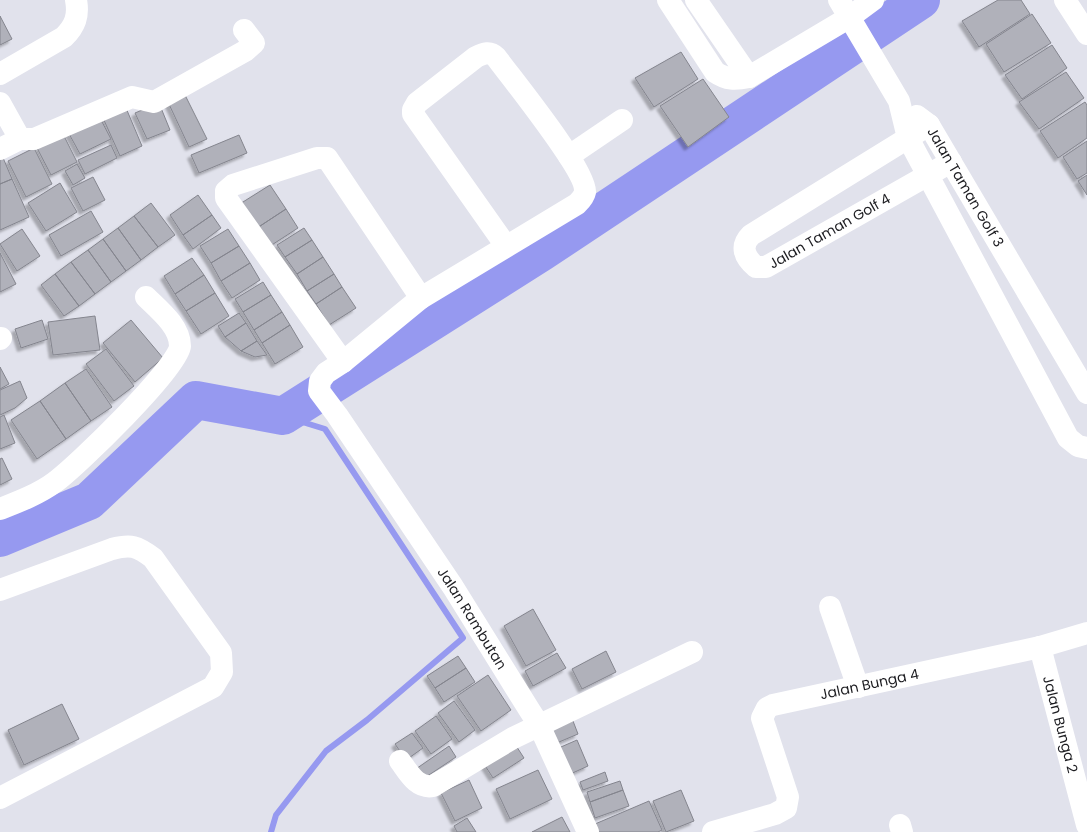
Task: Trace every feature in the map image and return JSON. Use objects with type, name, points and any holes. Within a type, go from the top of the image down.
[{"type":"street","points":[[0,74],[64,37],[76,22],[78,11],[76,0]]},
{"type":"street","points":[[668,0],[715,72],[724,78],[734,80],[749,77],[873,0]]},
{"type":"street","points":[[696,0],[749,77]]},
{"type":"street","points":[[1065,0],[1087,34]]},
{"type":"street","name":"Jalan Taman Golf 3","points":[[849,16],[899,101],[908,138],[1068,438],[1078,446],[1087,448]]},
{"type":"street","points":[[0,148],[20,139],[34,139],[132,97],[154,102],[245,51],[254,43],[244,30]]},
{"type":"street","points":[[421,298],[327,158],[317,158],[233,185],[226,191],[226,198],[343,362],[421,298],[576,204],[582,199],[585,191],[583,183],[569,156],[492,54],[487,53],[476,57],[417,103],[413,110],[415,119],[506,246]]},
{"type":"street","name":"Jalan Taman Golf 3","points":[[899,101],[929,125],[1087,394]]},
{"type":"street","points":[[0,103],[20,139]]},
{"type":"street","points":[[569,156],[622,120]]},
{"type":"street","name":"Jalan Taman Golf 4","points":[[929,125],[751,235],[744,243],[744,253],[756,267],[766,268],[951,162]]},
{"type":"street","points":[[992,297],[1021,281]]},
{"type":"street","points":[[0,510],[55,482],[117,424],[160,380],[173,362],[180,347],[178,336],[171,323],[146,296]]},
{"type":"street","name":"Jalan Rambutan","points":[[343,362],[323,377],[320,381],[319,391],[337,415],[453,587],[539,725],[588,832]]},
{"type":"street","points":[[0,590],[126,545],[141,550],[153,558],[221,653],[222,672],[213,687],[0,798]]},
{"type":"street","points":[[830,607],[858,686]]},
{"type":"street","name":"Jalan Bunga 4","points":[[713,832],[775,814],[786,808],[788,797],[762,718],[763,713],[767,708],[773,705],[858,686],[1040,647],[1087,633]]},
{"type":"street","name":"Jalan Bunga 2","points":[[1040,647],[1087,825]]},
{"type":"street","points":[[400,761],[418,784],[426,788],[433,786],[513,738],[692,652]]},
{"type":"building","points":[[998,0],[1021,0],[1030,14],[979,47],[962,21]]},
{"type":"building","points":[[1032,14],[1051,43],[1004,72],[986,44]]},
{"type":"building","points":[[0,16],[12,39],[0,45]]},
{"type":"building","points":[[1052,45],[1067,68],[1022,99],[1005,75]]},
{"type":"building","points":[[681,52],[698,79],[654,107],[635,78]]},
{"type":"building","points":[[1066,72],[1084,98],[1039,129],[1019,102]]},
{"type":"building","points":[[703,79],[729,117],[688,147],[660,106]]},
{"type":"building","points":[[183,91],[207,139],[189,147],[167,100]]},
{"type":"building","points":[[1085,102],[1087,105],[1087,138],[1058,158],[1040,131]]},
{"type":"building","points":[[159,103],[170,130],[147,139],[135,113]]},
{"type":"building","points":[[126,108],[142,146],[120,156],[103,118]]},
{"type":"building","points":[[99,116],[111,139],[80,154],[68,132]]},
{"type":"building","points":[[63,134],[77,162],[51,175],[37,148]]},
{"type":"building","points":[[239,135],[247,153],[199,173],[191,155]]},
{"type":"building","points":[[1087,141],[1087,173],[1077,179],[1063,157]]},
{"type":"building","points":[[111,145],[117,158],[85,174],[78,160]]},
{"type":"building","points":[[34,148],[52,184],[26,197],[8,161]]},
{"type":"building","points":[[1,153],[12,179],[0,184],[0,154]]},
{"type":"building","points":[[77,164],[85,178],[73,185],[65,171]]},
{"type":"building","points":[[1087,175],[1087,195],[1078,181]]},
{"type":"building","points":[[93,177],[105,200],[83,211],[71,188]]},
{"type":"building","points":[[12,179],[29,217],[0,230],[0,184]]},
{"type":"building","points":[[60,183],[77,212],[46,231],[28,203]]},
{"type":"building","points":[[270,185],[286,209],[251,232],[235,207]]},
{"type":"building","points":[[198,195],[212,215],[183,235],[170,215]]},
{"type":"building","points":[[151,203],[175,235],[158,247],[134,216]]},
{"type":"building","points":[[286,209],[298,228],[264,250],[251,232]]},
{"type":"building","points":[[91,211],[103,232],[61,256],[49,235]]},
{"type":"building","points":[[212,215],[221,228],[193,249],[183,235]]},
{"type":"building","points":[[134,216],[158,247],[141,260],[118,228]]},
{"type":"building","points":[[118,228],[141,260],[126,271],[103,239]]},
{"type":"building","points":[[304,228],[312,240],[285,257],[277,245]]},
{"type":"building","points":[[22,229],[40,256],[17,271],[0,244]]},
{"type":"building","points":[[228,229],[239,246],[211,263],[200,246]]},
{"type":"building","points":[[103,239],[126,271],[111,282],[88,250]]},
{"type":"building","points":[[312,240],[323,257],[297,274],[285,257]]},
{"type":"building","points":[[239,246],[250,263],[221,281],[211,263]]},
{"type":"building","points":[[88,250],[111,282],[95,294],[71,262]]},
{"type":"building","points":[[0,253],[16,284],[0,292]]},
{"type":"building","points":[[323,257],[334,274],[307,291],[297,274]]},
{"type":"building","points":[[192,258],[204,275],[175,294],[164,276]]},
{"type":"building","points":[[71,262],[95,294],[79,306],[55,274]]},
{"type":"building","points":[[250,263],[260,280],[232,298],[221,281]]},
{"type":"building","points":[[55,274],[79,306],[64,316],[41,285]]},
{"type":"building","points":[[334,274],[342,287],[316,304],[307,291]]},
{"type":"building","points":[[204,275],[215,293],[186,311],[175,294]]},
{"type":"building","points":[[263,282],[271,295],[243,312],[235,299]]},
{"type":"building","points":[[342,287],[356,308],[329,325],[316,304]]},
{"type":"building","points":[[215,293],[229,316],[201,334],[186,311]]},
{"type":"building","points":[[271,295],[282,312],[254,330],[243,312]]},
{"type":"building","points":[[282,312],[290,325],[262,343],[254,330]]},
{"type":"building","points":[[239,313],[246,323],[225,337],[218,326]]},
{"type":"building","points":[[95,316],[100,350],[53,355],[48,322]]},
{"type":"building","points":[[42,320],[48,339],[21,348],[15,329]]},
{"type":"building","points":[[131,320],[163,358],[135,382],[103,343]]},
{"type":"building","points":[[246,323],[257,341],[241,351],[225,337]]},
{"type":"building","points":[[290,325],[303,347],[275,364],[262,343]]},
{"type":"building","points":[[257,341],[267,355],[255,357],[241,351]]},
{"type":"building","points":[[106,349],[134,386],[114,401],[86,364]]},
{"type":"building","points":[[0,367],[9,384],[0,389]]},
{"type":"building","points":[[86,369],[112,407],[91,421],[65,383]]},
{"type":"building","points":[[20,381],[27,398],[15,408],[0,415],[0,390]]},
{"type":"building","points":[[65,383],[91,421],[66,439],[40,401]]},
{"type":"building","points":[[40,401],[66,439],[37,459],[11,420]]},
{"type":"building","points":[[4,415],[15,443],[0,449],[0,417]]},
{"type":"building","points":[[2,458],[12,479],[0,485],[0,459]]},
{"type":"building","points":[[533,609],[556,650],[526,666],[504,626]]},
{"type":"building","points":[[606,651],[616,672],[582,689],[572,669]]},
{"type":"building","points":[[557,653],[566,668],[533,686],[525,671]]},
{"type":"building","points":[[458,656],[466,668],[435,688],[427,676]]},
{"type":"building","points":[[466,668],[475,682],[444,702],[435,688]]},
{"type":"building","points":[[488,675],[511,710],[481,731],[457,696]]},
{"type":"building","points":[[454,701],[475,730],[459,742],[438,713]]},
{"type":"building","points":[[62,704],[79,739],[24,765],[8,730]]},
{"type":"building","points":[[436,716],[452,739],[431,754],[415,731]]},
{"type":"building","points":[[573,721],[578,734],[552,745],[546,731]]},
{"type":"building","points":[[412,733],[423,748],[406,760],[395,744]]},
{"type":"building","points":[[577,740],[588,766],[566,776],[554,750]]},
{"type":"building","points":[[513,741],[524,758],[493,778],[482,761]]},
{"type":"building","points":[[449,746],[456,757],[420,781],[413,771]]},
{"type":"building","points":[[538,770],[552,799],[510,819],[496,789]]},
{"type":"building","points":[[605,772],[608,781],[583,790],[580,782]]},
{"type":"building","points":[[469,780],[482,808],[455,821],[441,793]]},
{"type":"building","points":[[620,781],[623,790],[590,802],[587,792]]},
{"type":"building","points":[[623,790],[629,806],[595,818],[590,802]]},
{"type":"building","points":[[681,790],[694,821],[666,832],[653,801]]},
{"type":"building","points":[[649,801],[662,830],[658,832],[598,832],[595,824]]},
{"type":"building","points":[[562,817],[570,832],[532,832]]},
{"type":"building","points":[[467,818],[476,832],[457,832],[454,826]]},
{"type":"waterway","points":[[0,538],[89,501],[196,400],[283,416],[542,252],[921,0]]},
{"type":"waterway","points":[[271,832],[276,815],[326,751],[367,720],[463,638],[325,429],[283,416]]}]
